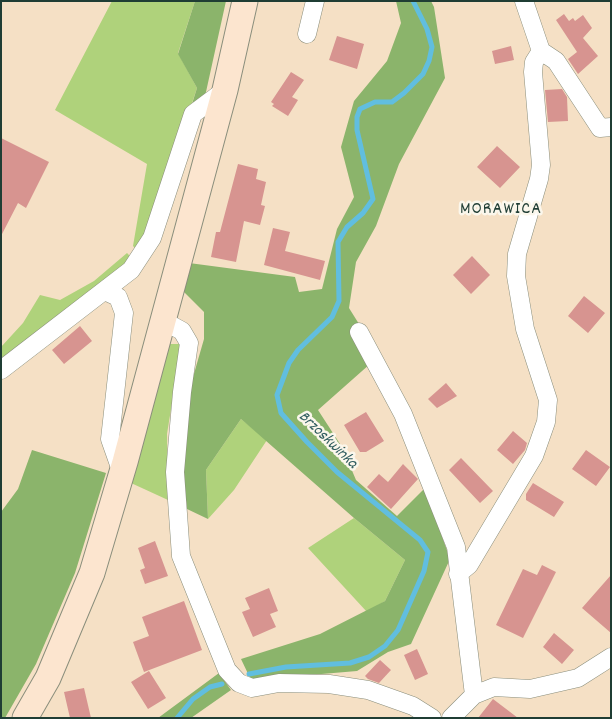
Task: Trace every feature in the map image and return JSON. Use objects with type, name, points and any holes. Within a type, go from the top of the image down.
[{"type":"street","points":[[25,718],[48,678],[92,573],[122,473],[246,1]]},
{"type":"street","points":[[307,34],[315,1]]},
{"type":"street","points":[[524,1],[541,51],[556,61],[600,128],[611,127]]},
{"type":"street","points":[[458,574],[469,565],[534,456],[546,422],[548,400],[526,329],[516,276],[517,254],[539,179],[541,165],[532,72],[534,62],[541,51]]},
{"type":"street","points":[[1,370],[131,270],[152,238],[193,114],[224,90]]},
{"type":"street","points":[[105,291],[118,297],[124,313],[110,439],[122,473]]},
{"type":"street","points":[[162,320],[182,331],[189,343],[182,392],[175,472],[181,556],[227,670],[239,684],[252,688],[287,683],[329,684],[368,690],[413,706],[432,718]]},
{"type":"street","points":[[359,332],[403,414],[456,547],[474,695]]},
{"type":"street","points":[[451,718],[474,695],[494,687],[530,689],[578,678],[611,657]]},
{"type":"green space","points":[[112,1],[195,1],[178,53],[197,88],[149,231],[137,250],[133,246],[147,164],[55,110]]},
{"type":"green space","points":[[195,1],[226,1],[204,101],[191,107],[197,88],[178,54]]},
{"type":"green space","points":[[396,1],[431,1],[434,7],[445,78],[399,164],[376,226],[356,262],[349,308],[379,356],[318,410],[342,447],[356,480],[397,516],[425,488],[450,559],[411,644],[388,652],[357,671],[251,680],[241,659],[320,634],[385,601],[405,560],[241,419],[206,470],[208,519],[187,509],[182,464],[189,391],[204,339],[204,312],[182,290],[189,263],[295,277],[299,292],[322,289],[337,229],[354,197],[341,147],[354,101],[387,61],[401,23]]},
{"type":"green space","points":[[127,253],[133,259],[1,363],[1,347],[23,323],[40,295],[60,300],[94,281]]},
{"type":"green space","points":[[168,344],[179,344],[180,353],[167,434],[168,500],[131,483]]},
{"type":"green space","points":[[241,419],[267,440],[234,490],[208,519],[206,470]]},
{"type":"green space","points":[[32,450],[106,473],[75,573],[36,664],[5,718],[1,718],[1,512],[18,489]]},
{"type":"green space","points":[[354,518],[405,560],[385,601],[367,612],[308,548]]},
{"type":"green space","points":[[219,673],[231,690],[191,718],[158,718]]},
{"type":"building","points":[[564,14],[569,21],[573,18],[575,21],[583,15],[592,28],[583,38],[598,56],[578,74],[568,59],[577,52],[556,20]]},
{"type":"building","points":[[337,36],[364,44],[357,69],[329,60]]},
{"type":"building","points":[[511,46],[514,60],[495,64],[492,51]]},
{"type":"building","points":[[291,72],[304,80],[292,97],[298,100],[288,116],[272,106],[274,104],[271,102]]},
{"type":"building","points":[[562,89],[567,97],[568,121],[548,122],[545,90]]},
{"type":"building","points":[[1,138],[49,162],[26,208],[18,203],[1,236]]},
{"type":"building","points":[[497,146],[520,167],[500,188],[477,167]]},
{"type":"building","points":[[238,164],[258,169],[256,179],[266,182],[261,205],[265,206],[260,225],[244,221],[236,262],[211,257],[216,232],[220,232]]},
{"type":"building","points":[[273,228],[290,232],[285,251],[325,261],[320,280],[264,265]]},
{"type":"building","points":[[472,256],[490,275],[471,294],[453,275]]},
{"type":"building","points":[[584,296],[605,313],[588,333],[568,316]]},
{"type":"building","points":[[80,326],[92,341],[64,364],[52,350]]},
{"type":"building","points":[[446,383],[457,396],[437,408],[428,399]]},
{"type":"building","points":[[366,412],[384,441],[366,452],[360,452],[344,425]]},
{"type":"building","points":[[513,431],[527,443],[525,450],[513,464],[497,450]]},
{"type":"building","points":[[586,450],[610,467],[596,486],[572,469]]},
{"type":"building","points":[[461,458],[493,491],[480,503],[449,470]]},
{"type":"building","points":[[403,464],[418,479],[391,509],[367,487],[379,474],[388,482]]},
{"type":"building","points":[[533,483],[564,502],[554,517],[526,500],[526,494]]},
{"type":"building","points":[[155,541],[168,576],[145,584],[140,570],[145,568],[138,548]]},
{"type":"building","points":[[542,565],[556,572],[523,638],[496,625],[523,569],[537,575]]},
{"type":"building","points":[[611,575],[611,633],[582,608]]},
{"type":"building","points":[[269,588],[278,611],[270,614],[276,627],[253,637],[242,612],[250,609],[245,598]]},
{"type":"building","points":[[184,601],[202,650],[144,672],[133,642],[149,636],[142,617]]},
{"type":"building","points":[[554,633],[574,650],[562,664],[543,647]]},
{"type":"building","points":[[417,649],[428,674],[415,680],[404,655]]},
{"type":"building","points":[[380,660],[391,670],[379,683],[365,676]]},
{"type":"building","points":[[149,671],[166,698],[148,709],[131,682]]},
{"type":"building","points":[[84,688],[91,718],[70,718],[64,692]]},
{"type":"building","points":[[493,699],[518,718],[478,718]]},
{"type":"waterway","name":"Brzoskwinka","points":[[249,674],[286,667],[350,663],[369,657],[385,646],[398,630],[424,571],[428,552],[420,540],[337,472],[307,442],[281,413],[277,395],[289,363],[298,350],[332,317],[339,301],[338,242],[347,227],[363,213],[373,199],[357,130],[357,117],[360,109],[375,102],[392,102],[423,74],[429,61],[432,47],[427,29],[413,1]]},
{"type":"waterway","name":"Brzoskwinka","points":[[177,718],[193,699],[210,687],[222,684]]},
{"type":"district","name":"MORAWICA","points":[[501,211]]}]
